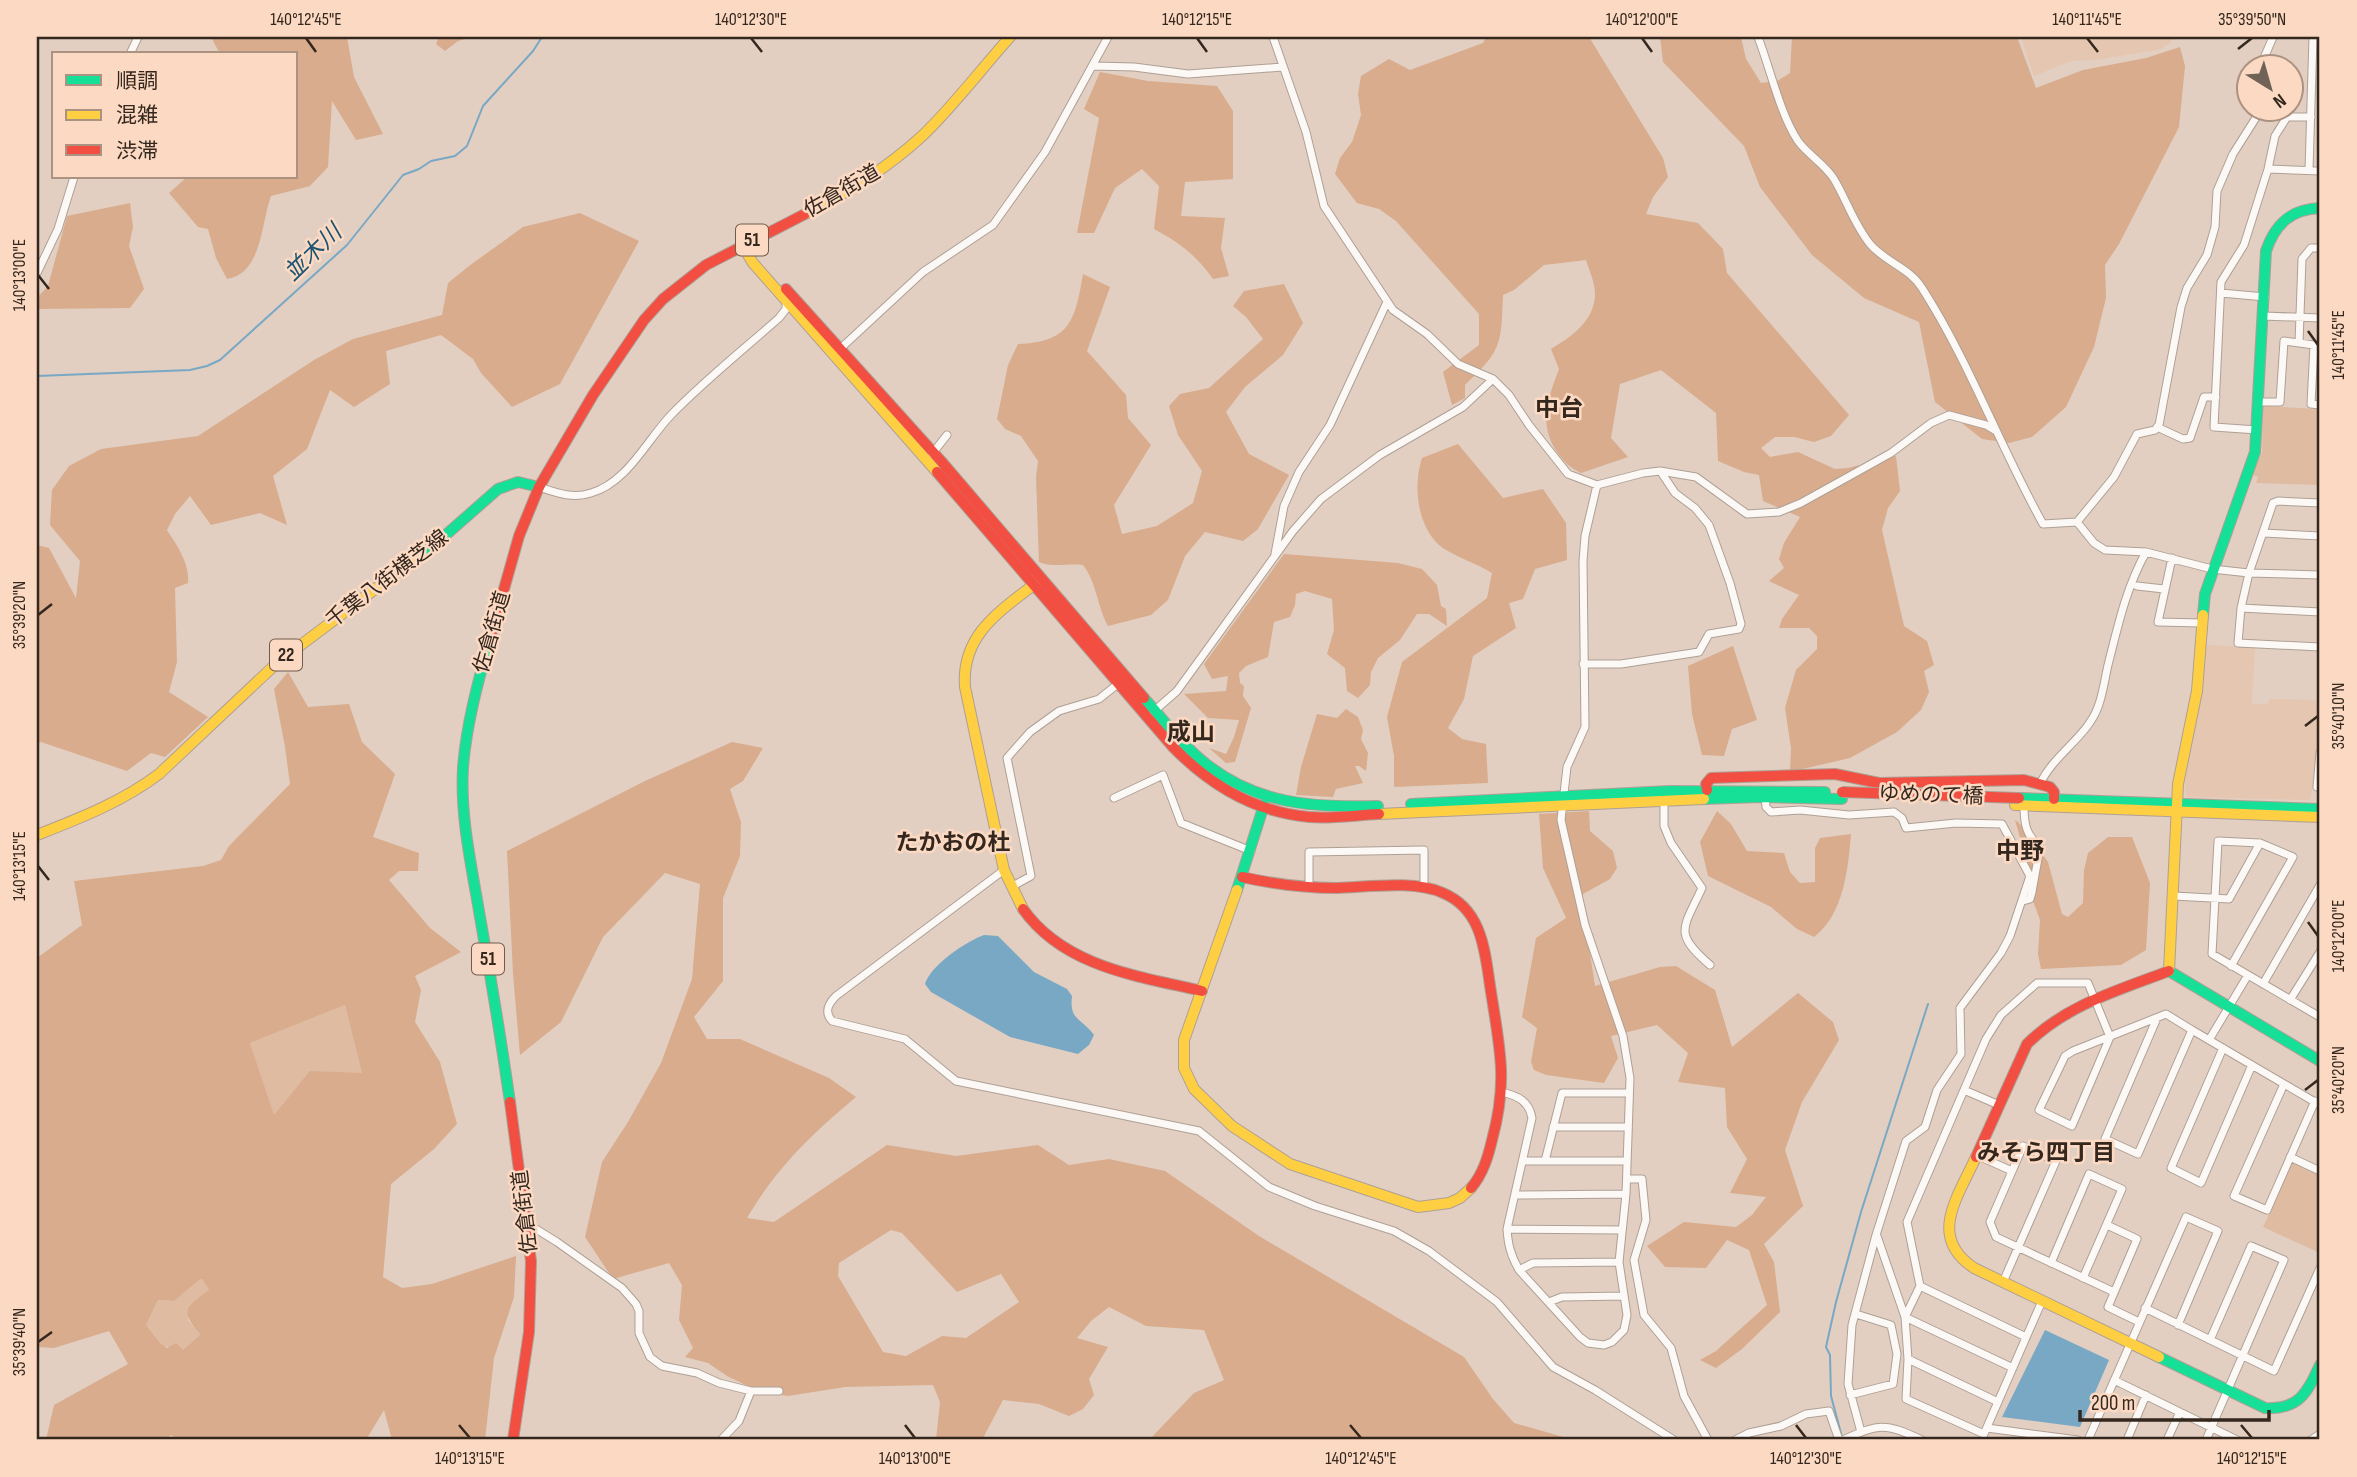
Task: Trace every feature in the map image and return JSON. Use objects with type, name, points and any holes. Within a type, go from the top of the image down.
[{"type":"main road","name":"佐倉街道","points":[[513,1440],[530,1317],[531,1261],[499,1023],[469,853],[463,767],[478,681],[519,536],[539,487],[600,384],[653,309],[682,282],[742,245],[841,196],[897,158],[929,129],[1010,37]]},
{"type":"main road","points":[[2169,971],[2177,808],[2186,739],[2197,691],[2205,594],[2255,452],[2266,251],[2275,228],[2293,212],[2320,208]]},
{"type":"main road","points":[[742,245],[753,263],[934,469],[1202,763],[1265,804]]},
{"type":"main road","points":[[742,245],[757,257],[841,348],[933,452],[1119,683],[1186,761],[1210,782],[1234,796],[1265,804],[1366,807],[1842,796]]},
{"type":"main road","name":"千葉八街横芝線","points":[[37,835],[98,811],[142,788],[277,663],[440,540],[498,489],[518,482],[539,487]]},
{"type":"main road","points":[[1038,581],[977,636],[966,656],[964,671],[967,700],[1004,870],[1030,918],[1067,950],[1109,967],[1202,991]]},
{"type":"main road","points":[[1706,790],[1706,783],[1711,778],[1835,774],[1872,782],[2024,780],[2050,788],[2054,792],[2053,799]]},
{"type":"main road","points":[[1562,801],[1706,790],[1842,796]]},
{"type":"main road","name":"ゆめのて橋","points":[[1842,796],[2019,803]]},
{"type":"main road","points":[[2019,803],[2053,799],[2320,817]]},
{"type":"main road","points":[[2019,803],[2320,809]]},
{"type":"main road","points":[[1242,877],[1265,884],[1309,887],[1424,887],[1444,892],[1470,913],[1481,935],[1501,1053],[1502,1092],[1485,1168],[1467,1194],[1452,1204],[1436,1208],[1418,1207],[1303,1170],[1276,1157],[1210,1107],[1188,1080],[1183,1068],[1184,1040],[1265,804]]},
{"type":"main road","points":[[2169,971],[2056,1018],[2033,1036],[2027,1044],[1952,1212],[1947,1233],[1955,1255],[1962,1262],[2265,1408],[2286,1407],[2304,1395],[2320,1365]]},
{"type":"main road","points":[[2169,971],[2320,1061]]},
{"type":"street","points":[[844,367],[839,354],[841,348],[923,272],[993,225],[1045,152],[1108,37]]},
{"type":"street","points":[[1273,37],[1306,132],[1324,206],[1387,302],[1398,315],[1427,334],[1458,364],[1493,379],[1509,395],[1560,466],[1581,481],[1597,485],[1660,471],[1696,477],[1747,514],[1779,512],[1801,503],[1891,453],[1931,423],[1949,415],[1986,425],[1996,431]]},
{"type":"street","points":[[1758,37],[1784,111],[1798,140],[1831,175],[1857,227],[1871,246],[1920,284],[1944,322],[2043,524],[2077,522],[2114,477],[2137,434],[2155,430],[2157,427],[2180,307],[2187,288],[2207,255],[2215,227],[2217,191],[2233,154],[2253,122]]},
{"type":"street","points":[[2309,170],[2317,49],[2313,37]]},
{"type":"street","points":[[1094,66],[1134,67],[1188,74],[1282,67]]},
{"type":"street","points":[[2257,430],[2214,427],[2221,282],[2244,245],[2269,169],[2275,136],[2287,117],[2311,117]]},
{"type":"street","points":[[2269,169],[2320,171]]},
{"type":"street","points":[[37,273],[58,229],[74,178]]},
{"type":"street","points":[[2299,343],[2302,259],[2311,247],[2320,248]]},
{"type":"street","points":[[2221,293],[2265,297]]},
{"type":"street","points":[[539,487],[578,496],[593,493],[610,484],[630,465],[670,416],[779,317],[786,309],[786,301]]},
{"type":"street","points":[[1275,558],[1284,506],[1299,472],[1330,425],[1387,302]]},
{"type":"street","points":[[779,317],[788,314],[800,317]]},
{"type":"street","points":[[2263,316],[2320,318]]},
{"type":"street","points":[[2259,402],[2280,402],[2284,341],[2314,345],[2311,404],[2320,405]]},
{"type":"street","points":[[1154,724],[1151,715],[1154,710],[1177,691],[1293,531],[1321,499],[1380,455],[1463,407],[1493,379]]},
{"type":"street","points":[[2157,427],[2183,439],[2190,438],[2204,397],[2216,397]]},
{"type":"street","points":[[934,469],[931,455],[947,435]]},
{"type":"street","points":[[1583,664],[1621,664],[1699,652],[1709,634],[1739,629],[1741,624],[1730,583],[1709,525],[1695,508],[1675,493],[1660,471]]},
{"type":"street","points":[[1502,1092],[1522,1100],[1531,1110],[1532,1127],[1507,1229],[1508,1245],[1519,1270],[1580,1337],[1588,1343],[1605,1345],[1624,1330],[1627,1315],[1619,1262],[1627,1179],[1630,1078],[1623,1037],[1585,925],[1563,832],[1562,801],[1567,767],[1585,727],[1585,536],[1597,485]]},
{"type":"street","points":[[2320,503],[2275,501],[2249,573],[2241,608],[2238,643],[2320,647]]},
{"type":"street","points":[[2077,522],[2094,543],[2105,550],[2146,552],[2212,569],[2320,575]]},
{"type":"street","points":[[2264,533],[2320,536]]},
{"type":"street","points":[[2040,784],[2045,772],[2089,724],[2099,707],[2123,606],[2133,576],[2146,552]]},
{"type":"street","points":[[2172,558],[2158,622],[2202,623]]},
{"type":"street","points":[[2137,586],[2164,589]]},
{"type":"street","points":[[2241,608],[2320,612]]},
{"type":"street","points":[[1011,887],[1031,876],[1007,758],[1030,732],[1059,711],[1099,699],[1119,683]]},
{"type":"street","points":[[2320,753],[2317,787],[2320,787]]},
{"type":"street","points":[[1114,798],[1163,775],[1181,823],[1251,851]]},
{"type":"street","points":[[1894,782],[1894,812]]},
{"type":"street","points":[[1765,797],[1766,807],[1771,813],[1800,810],[1849,815],[1894,812],[1902,818],[1906,828],[1956,823],[2002,824],[2030,876],[2023,901],[2001,953],[1959,1008],[1961,1054],[1937,1090],[1925,1127],[1906,1141],[1876,1235],[1852,1325],[1848,1384],[1861,1432]]},
{"type":"street","points":[[1664,800],[1664,826],[1671,843],[1702,888],[1683,931],[1693,950],[1710,965]]},
{"type":"street","points":[[2019,803],[2025,827],[2031,839],[2040,847],[2030,899],[2023,901]]},
{"type":"street","points":[[2231,965],[2292,857],[2260,843],[2218,841],[2212,954],[2320,1017]]},
{"type":"street","points":[[2174,896],[2228,899],[2260,843]]},
{"type":"street","points":[[1309,887],[1309,852],[1424,850],[1424,887]]},
{"type":"street","points":[[1004,870],[836,996],[827,1010],[832,1021],[905,1039],[956,1081],[1199,1131],[1269,1187],[1315,1206],[1394,1231],[1429,1251],[1497,1302],[1553,1367],[1674,1440]]},
{"type":"street","points":[[2263,984],[2320,885]]},
{"type":"street","points":[[2290,1000],[2320,952]]},
{"type":"street","points":[[2209,1040],[2248,975]]},
{"type":"street","points":[[1905,1317],[1920,1286],[1908,1219],[1986,1039],[2001,1015],[2037,983],[2088,983],[2110,1037],[2072,1125],[2039,1111],[2065,1056],[2110,1037],[2157,1017],[2166,1014],[2318,1103],[2267,1210],[2234,1196],[2284,1084]]},
{"type":"street","points":[[2157,1017],[2105,1139],[2138,1154],[2192,1030]]},
{"type":"street","points":[[2223,1048],[2171,1168],[2201,1183],[2252,1065]]},
{"type":"street","points":[[1964,1090],[1999,1105]]},
{"type":"street","points":[[1545,1161],[1562,1093],[1629,1093]]},
{"type":"street","points":[[1553,1127],[1628,1127]]},
{"type":"street","points":[[2003,1282],[2018,1247],[2056,1161],[2023,1146],[1990,1222],[1996,1237],[2018,1247],[2052,1263],[2083,1278],[2114,1292]]},
{"type":"street","points":[[1976,1155],[2012,1171]]},
{"type":"street","points":[[2290,1157],[2320,1171]]},
{"type":"street","points":[[1524,1161],[1628,1161]]},
{"type":"street","points":[[2052,1263],[2089,1174],[2122,1189],[2083,1278]]},
{"type":"street","points":[[1627,1179],[1642,1179],[1647,1211],[1634,1260],[1643,1315],[1671,1348],[1684,1396],[1708,1440]]},
{"type":"street","points":[[1516,1195],[1626,1195]]},
{"type":"street","points":[[2088,1440],[2186,1217],[2218,1231],[2178,1325]]},
{"type":"street","points":[[528,1224],[622,1289],[639,1311],[639,1333],[650,1357],[662,1366],[697,1373],[719,1383],[751,1391],[779,1391]]},
{"type":"street","points":[[2106,1225],[2137,1239],[2108,1307],[2139,1322]]},
{"type":"street","points":[[1507,1229],[1622,1230]]},
{"type":"street","points":[[1876,1235],[1905,1317],[1908,1359],[1906,1399],[1984,1434],[2042,1301]]},
{"type":"street","points":[[2206,1440],[2284,1260],[2251,1246],[2210,1340]]},
{"type":"street","points":[[1519,1270],[1533,1263],[1619,1262]]},
{"type":"street","points":[[2145,1308],[2274,1371],[2320,1268]]},
{"type":"street","points":[[1920,1286],[2026,1337]]},
{"type":"street","points":[[1549,1302],[1562,1297],[1624,1296]]},
{"type":"street","points":[[1850,1395],[1893,1384],[1896,1354],[1891,1325],[1856,1314]]},
{"type":"street","points":[[1905,1317],[2012,1368]]},
{"type":"street","points":[[1908,1359],[1998,1402]]},
{"type":"street","points":[[2115,1380],[2237,1440]]},
{"type":"street","points":[[721,1440],[739,1422],[751,1391]]},
{"type":"street","points":[[2127,1440],[2146,1395]]},
{"type":"street","points":[[1735,1440],[1749,1433],[1781,1426],[1805,1414],[1829,1411],[1841,1440],[1881,1426],[1893,1427],[1922,1440]]},
{"type":"street","points":[[2167,1440],[2180,1412]]},
{"type":"street","points":[[1987,1428],[2077,1440]]},
{"type":"street","points":[[2311,1440],[2320,1434]]},
{"type":"shaded area","points":[[211,37],[347,37],[354,77],[383,134],[356,140],[332,101],[328,167],[310,186],[271,196],[254,258],[239,275],[227,279],[216,258],[208,229],[198,227],[169,193],[186,178],[298,178],[298,52],[219,52]]},
{"type":"shaded area","points":[[439,37],[472,37],[458,41],[445,51],[436,44]]},
{"type":"shaded area","points":[[1486,37],[1589,37],[1663,158],[1668,177],[1653,197],[1646,214],[1698,223],[1723,249],[1727,273],[1849,415],[1831,436],[1814,442],[1794,437],[1775,437],[1761,448],[1770,457],[1798,452],[1835,469],[1896,456],[1900,491],[1888,508],[1882,530],[1904,626],[1927,641],[1934,665],[1924,671],[1929,692],[1921,710],[1897,732],[1850,758],[1790,772],[1791,748],[1785,708],[1796,670],[1817,649],[1817,636],[1809,628],[1779,628],[1799,595],[1769,581],[1784,568],[1779,559],[1784,543],[1800,517],[1763,501],[1759,475],[1718,461],[1716,413],[1661,370],[1620,384],[1611,438],[1628,457],[1581,473],[1565,462],[1551,442],[1546,421],[1547,411],[1559,369],[1551,349],[1581,327],[1591,312],[1595,289],[1586,260],[1544,265],[1514,290],[1503,295],[1497,346],[1486,363],[1465,385],[1465,398],[1452,405],[1443,372],[1479,345],[1479,314],[1396,221],[1379,209],[1357,203],[1335,174],[1340,158],[1352,142],[1361,115],[1358,94],[1361,76],[1389,59],[1410,70],[1483,43]]},
{"type":"shaded area","points":[[1660,37],[1741,37],[1746,59],[1761,83],[1777,81],[1790,73],[1792,37],[2017,37],[2036,88],[2083,70],[2146,58],[2180,47],[2185,66],[2179,127],[2119,244],[2105,265],[2106,298],[2094,347],[2066,407],[2032,437],[2009,443],[1982,439],[1935,402],[1919,322],[1864,298],[1812,255],[1760,187],[1744,146],[1663,62]]},
{"type":"shaded area","points":[[2021,37],[2172,37],[2171,42],[2161,49],[2096,60],[2071,61],[2034,76]]},
{"type":"shaded area","points":[[1100,72],[1148,81],[1217,86],[1233,111],[1233,179],[1185,182],[1181,216],[1225,218],[1221,248],[1229,276],[1213,279],[1187,250],[1154,229],[1159,186],[1142,169],[1115,188],[1094,233],[1077,233],[1099,118],[1084,109]]},
{"type":"shaded area","points":[[130,203],[133,227],[129,246],[144,289],[130,308],[37,309],[37,298],[48,286],[67,216]]},
{"type":"shaded area","points":[[580,213],[639,241],[560,384],[512,407],[481,373],[473,359],[441,335],[386,351],[390,384],[354,407],[330,390],[307,449],[273,476],[287,525],[260,513],[211,525],[190,496],[175,514],[167,530],[182,555],[188,576],[188,583],[175,588],[177,662],[169,692],[208,717],[165,757],[151,753],[127,771],[41,742],[37,744],[37,545],[49,548],[76,598],[80,561],[50,525],[52,490],[69,466],[101,449],[198,436],[314,360],[353,339],[442,315],[448,283],[469,266],[523,227]]},
{"type":"shaded area","points":[[1083,274],[1110,287],[1087,351],[1126,395],[1128,418],[1151,445],[1114,505],[1122,534],[1157,526],[1193,503],[1202,471],[1178,435],[1169,406],[1180,394],[1209,388],[1263,339],[1246,317],[1233,306],[1244,291],[1284,284],[1303,323],[1283,355],[1245,387],[1226,412],[1249,454],[1289,475],[1258,529],[1243,541],[1205,532],[1185,556],[1168,600],[1151,615],[1108,626],[1083,565],[1050,565],[1039,562],[1036,477],[1038,461],[1021,436],[1005,429],[997,419],[1008,365],[1018,344],[1049,339],[1067,326],[1077,304]]},
{"type":"shaded area","points":[[2263,406],[2320,409],[2320,485],[2256,483],[2258,477],[2252,475],[2262,452]]},
{"type":"shaded area","points":[[1458,444],[1503,498],[1543,489],[1566,523],[1567,560],[1535,569],[1523,599],[1509,603],[1516,628],[1473,656],[1464,699],[1448,728],[1462,739],[1486,744],[1488,783],[1394,787],[1394,756],[1387,717],[1402,662],[1487,598],[1492,573],[1439,545],[1426,527],[1422,516],[1418,480],[1422,458]]},
{"type":"shaded area","points":[[1284,554],[1398,563],[1422,569],[1437,585],[1441,606],[1446,609],[1447,626],[1429,614],[1417,614],[1400,640],[1378,658],[1371,672],[1370,685],[1358,698],[1347,691],[1345,668],[1327,654],[1334,630],[1332,599],[1305,591],[1296,594],[1290,617],[1274,622],[1268,657],[1246,666],[1239,673],[1240,683],[1244,686],[1243,696],[1251,708],[1235,762],[1226,763],[1209,748],[1226,754],[1239,720],[1208,718],[1184,694],[1226,691],[1228,676],[1212,679],[1204,664]]},
{"type":"shaded area","points":[[2206,645],[2255,647],[2252,704],[2268,704],[2269,699],[2320,700],[2315,776],[2310,800],[2186,797],[2185,781],[2190,740]]},
{"type":"shaded area","points":[[1733,646],[1757,720],[1732,729],[1724,756],[1702,755],[1692,714],[1688,666]]},
{"type":"shaded area","points":[[288,672],[308,707],[349,704],[362,742],[395,774],[373,837],[419,853],[418,871],[399,871],[389,880],[430,928],[461,952],[415,976],[421,990],[415,1022],[440,1062],[457,1124],[434,1149],[391,1184],[383,1277],[402,1288],[432,1284],[516,1256],[514,1297],[494,1358],[485,1440],[392,1440],[384,1410],[366,1440],[181,1440],[170,1435],[168,1440],[46,1440],[54,1405],[128,1364],[109,1331],[54,1348],[37,1347],[37,958],[82,925],[74,881],[203,866],[221,860],[229,846],[290,784],[274,689]],"holes":[[[345,1005],[362,1073],[310,1071],[274,1115],[250,1043]],[[200,1279],[209,1290],[188,1309],[189,1319],[200,1334],[183,1350],[176,1343],[167,1348],[146,1325],[158,1300],[174,1301]]]},
{"type":"shaded area","points":[[1346,709],[1358,717],[1363,730],[1361,739],[1368,753],[1366,771],[1355,766],[1363,783],[1336,789],[1333,797],[1296,795],[1301,767],[1317,714],[1337,718]]},
{"type":"shaded area","points":[[732,742],[763,748],[743,781],[730,789],[741,822],[740,856],[723,898],[723,981],[694,1017],[707,1039],[740,1039],[829,1078],[856,1097],[783,1167],[747,1218],[774,1222],[887,1145],[956,1156],[1038,1145],[1069,1165],[1109,1159],[1165,1171],[1259,1236],[1464,1357],[1493,1399],[1514,1423],[1574,1440],[1149,1440],[1194,1393],[1224,1380],[1204,1330],[1146,1326],[1109,1307],[1091,1321],[1077,1338],[1108,1347],[1089,1379],[1094,1395],[1083,1409],[1069,1416],[1039,1404],[1003,1400],[982,1440],[936,1440],[940,1402],[933,1385],[845,1387],[788,1396],[758,1391],[708,1363],[685,1357],[693,1348],[679,1320],[682,1285],[669,1263],[613,1279],[585,1237],[602,1162],[661,1063],[692,979],[700,884],[665,873],[603,937],[561,1022],[520,1055],[513,974],[507,851],[645,781]],"holes":[[[891,1230],[902,1233],[957,1292],[1001,1274],[1019,1302],[966,1338],[942,1336],[906,1356],[883,1352],[838,1276],[839,1263]]]},
{"type":"shaded area","points":[[1589,811],[1590,831],[1613,851],[1617,868],[1610,879],[1583,894],[1595,986],[1660,967],[1676,966],[1715,990],[1732,1047],[1798,993],[1833,1022],[1839,1040],[1802,1102],[1785,1150],[1803,1206],[1764,1244],[1774,1262],[1780,1312],[1742,1349],[1716,1368],[1700,1360],[1716,1351],[1767,1305],[1749,1250],[1727,1240],[1706,1268],[1665,1267],[1647,1246],[1684,1222],[1736,1227],[1752,1215],[1766,1197],[1730,1193],[1747,1159],[1727,1127],[1725,1088],[1678,1082],[1688,1053],[1657,1025],[1611,1036],[1618,1058],[1604,1083],[1546,1075],[1534,1070],[1531,1062],[1537,1028],[1522,1017],[1536,938],[1566,918],[1543,868],[1539,814]]},
{"type":"shaded area","points":[[1717,811],[1731,824],[1747,851],[1784,853],[1790,872],[1800,883],[1815,882],[1815,848],[1820,838],[1851,834],[1846,876],[1838,904],[1824,927],[1814,937],[1797,929],[1771,907],[1708,876],[1700,842]]},
{"type":"shaded area","points":[[2015,820],[2048,862],[2062,914],[2068,917],[2083,903],[2084,870],[2088,853],[2108,837],[2132,837],[2150,883],[2146,950],[2121,965],[2041,969],[2038,954],[2040,920],[2032,898],[2029,869]]},
{"type":"shaded area","points":[[345,1005],[362,1073],[274,1116],[250,1043]]},
{"type":"shaded area","points":[[2293,1162],[2320,1174],[2320,1253],[2263,1227]]},
{"type":"shaded area","points":[[202,1279],[209,1290],[190,1304],[188,1320],[199,1336],[183,1350],[163,1346],[146,1325],[158,1300],[174,1301]]},
{"type":"water","points":[[984,935],[998,936],[1034,972],[1067,989],[1072,996],[1074,1015],[1094,1035],[1089,1045],[1078,1054],[1010,1037],[931,992],[925,984],[934,969],[959,949]]},
{"type":"water","points":[[2045,1330],[2109,1360],[2080,1427],[2002,1417]]},
{"type":"waterway","name":"並木川","points":[[37,376],[190,370],[220,360],[347,245],[403,175],[431,161],[455,156],[467,146],[483,106],[533,51],[542,37]]},
{"type":"waterway","points":[[1842,1437],[1831,1396],[1830,1355],[1826,1347],[1861,1212],[1928,1004]]},
{"type":"traffic: fast","points":[[2203,615],[2205,594],[2255,452],[2266,251],[2274,233],[2286,220],[2301,211],[2320,208]]},
{"type":"traffic: fast","points":[[411,562],[498,489],[518,482],[539,487]]},
{"type":"traffic: fast","points":[[489,642],[467,736],[463,768],[463,805],[510,1102]]},
{"type":"traffic: fast","points":[[1144,698],[1199,758],[1240,785],[1261,794],[1306,804],[1378,806]]},
{"type":"traffic: fast","points":[[1411,804],[1670,791],[1825,792]]},
{"type":"traffic: fast","points":[[2019,798],[2320,809]]},
{"type":"traffic: fast","points":[[1704,799],[1842,799]]},
{"type":"traffic: fast","points":[[1237,890],[1264,805]]},
{"type":"traffic: fast","points":[[2169,971],[2320,1061]]},
{"type":"traffic: fast","points":[[2159,1357],[2265,1408],[2294,1403],[2311,1384],[2320,1365]]},
{"type":"traffic: slow","points":[[805,214],[866,180],[908,149],[944,114],[1010,37]]},
{"type":"traffic: slow","points":[[742,245],[753,263],[937,472]]},
{"type":"traffic: slow","points":[[37,835],[85,816],[159,774],[277,663],[411,562]]},
{"type":"traffic: slow","points":[[1023,909],[1004,870],[965,687],[966,668],[977,637],[999,613],[1040,580]]},
{"type":"traffic: slow","points":[[2169,971],[2178,784],[2197,691],[2203,615]]},
{"type":"traffic: slow","points":[[1379,814],[1704,799]]},
{"type":"traffic: slow","points":[[2015,805],[2320,817]]},
{"type":"traffic: slow","points":[[1237,890],[1184,1040],[1184,1068],[1194,1089],[1232,1126],[1290,1164],[1418,1207],[1449,1203],[1471,1188]]},
{"type":"traffic: slow","points":[[1976,1157],[1951,1216],[1949,1230],[1952,1243],[1960,1256],[1974,1268],[2159,1357]]},
{"type":"traffic: jam","points":[[489,642],[519,536],[539,487],[593,395],[644,320],[663,299],[706,265],[805,214]]},
{"type":"traffic: jam","points":[[786,289],[941,461],[1144,698]]},
{"type":"traffic: jam","points":[[937,472],[1173,747],[1202,773],[1252,803],[1289,814],[1326,818],[1379,814]]},
{"type":"traffic: jam","points":[[1707,790],[1706,784],[1711,778],[1835,774],[1879,783],[2024,780],[2050,787],[2054,792],[2054,799]]},
{"type":"traffic: jam","points":[[1842,792],[2019,798]]},
{"type":"traffic: jam","points":[[1242,877],[1313,887],[1419,887],[1443,893],[1467,910],[1475,922],[1484,949],[1501,1066],[1500,1100],[1492,1140],[1479,1177],[1471,1188]]},
{"type":"traffic: jam","points":[[1023,909],[1040,929],[1081,956],[1128,974],[1202,991]]},
{"type":"traffic: jam","points":[[1976,1157],[2027,1044],[2042,1030],[2076,1009],[2112,992],[2169,971]]},
{"type":"traffic: jam","points":[[510,1102],[531,1261],[529,1332],[513,1440]]},
{"type":"district","name":"中台","points":[[1559,408]]},
{"type":"district","name":"成山","points":[[1191,732]]},
{"type":"district","name":"たかおの杜","points":[[953,843]]},
{"type":"district","name":"中野","points":[[2020,851]]},
{"type":"district","name":"みそら四丁目","points":[[2046,1153]]}]
